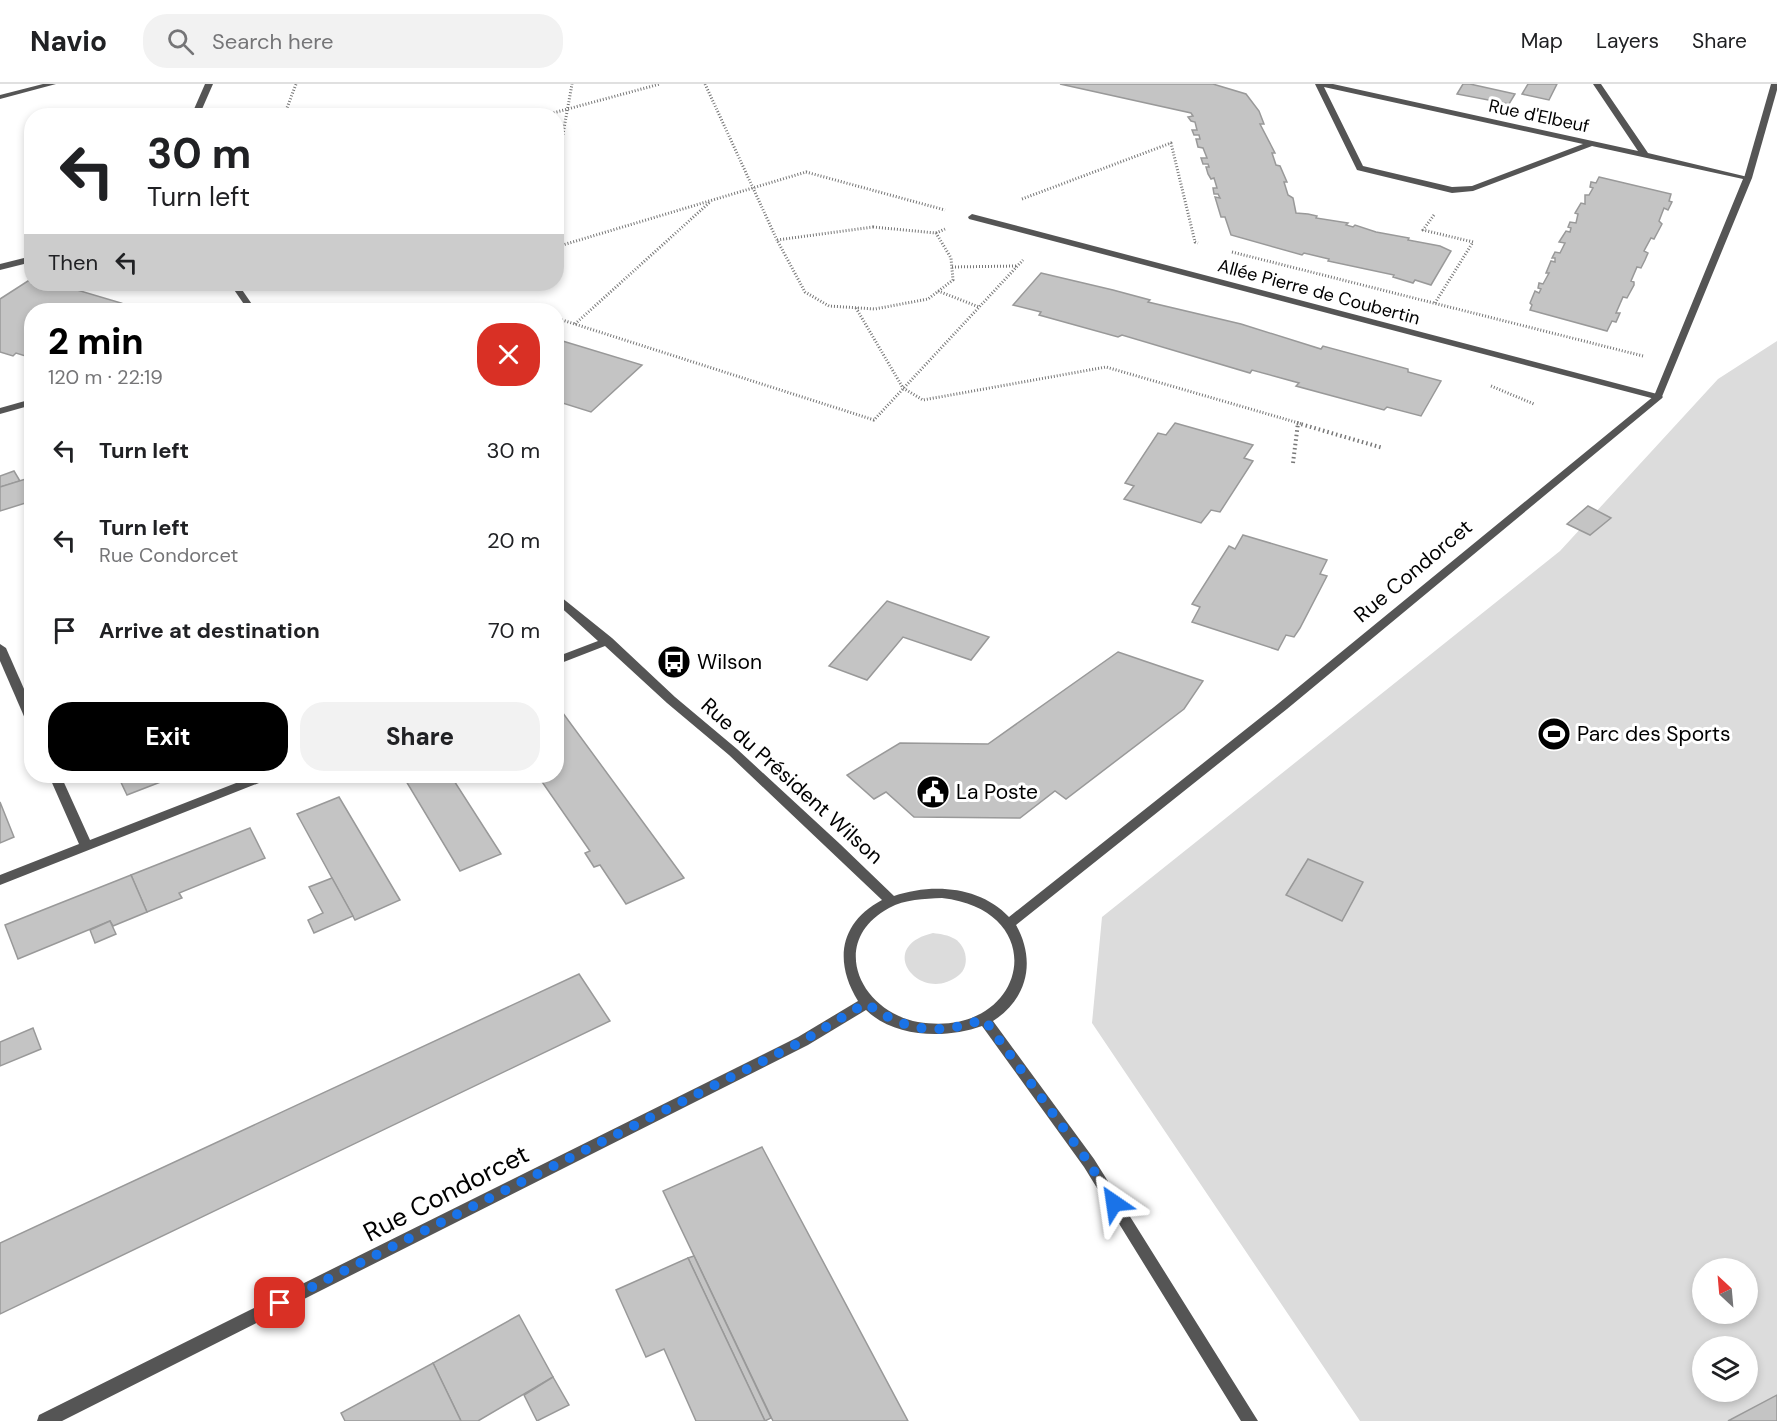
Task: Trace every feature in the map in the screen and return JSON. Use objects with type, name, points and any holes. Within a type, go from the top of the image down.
[{"type":"street","points":[[0,97],[52,84]]},
{"type":"street","points":[[198,108],[209,84]]},
{"type":"street","points":[[1321,84],[1360,168],[1452,190],[1473,188],[1593,143]]},
{"type":"street","name":"Rue d'Elbeuf","points":[[1321,84],[1748,178]]},
{"type":"street","points":[[1597,84],[1644,154]]},
{"type":"street","name":"Rue Condorcet","points":[[1009,924],[1283,706],[1658,397],[1748,178],[1775,84]]},
{"type":"street","name":"Allée Pierre de Coubertin","points":[[972,218],[1658,397]]},
{"type":"street","points":[[0,267],[24,261]]},
{"type":"street","points":[[0,411],[24,404]]},
{"type":"street","name":"Rue du Président Wilson","points":[[564,604],[671,700],[734,752],[891,901]]},
{"type":"street","points":[[564,658],[608,641]]},
{"type":"street","points":[[0,648],[24,703]]},
{"type":"street","points":[[58,783],[86,846]]},
{"type":"street","points":[[0,880],[247,783]]},
{"type":"street","points":[[942,893],[968,897],[990,908],[1009,924],[1020,943],[1023,965],[1018,986],[1005,1005],[984,1019],[961,1028],[934,1030],[909,1027],[886,1017],[866,1003],[852,982],[848,958],[854,935],[869,916],[891,901],[916,894],[942,893]]},
{"type":"street","name":"Rue Condorcet","points":[[45,1421],[803,1041],[866,1003]]},
{"type":"street","points":[[984,1019],[1089,1163],[1250,1421]]},
{"type":"path","points":[[287,108],[296,84]]},
{"type":"path","points":[[564,126],[572,84]]},
{"type":"path","points":[[564,110],[660,84]]},
{"type":"path","points":[[705,84],[777,240],[805,292],[829,306],[856,308],[875,309],[928,299],[953,280],[951,258],[936,233]]},
{"type":"path","points":[[777,240],[873,227],[936,233],[1172,143],[1195,242],[1206,245]]},
{"type":"path","points":[[564,245],[806,172],[972,218]]},
{"type":"path","points":[[1435,303],[1473,242],[1423,230],[1452,190]]},
{"type":"path","points":[[575,324],[712,200]]},
{"type":"path","points":[[564,321],[874,420],[1043,237]]},
{"type":"path","points":[[1229,251],[1672,363]]},
{"type":"path","points":[[952,267],[1017,266]]},
{"type":"path","points":[[938,291],[979,307]]},
{"type":"path","points":[[856,308],[903,388],[922,400],[1106,368],[1383,448]]},
{"type":"path","points":[[1293,463],[1298,423]]},
{"type":"shaded area","name":"Parc des Sports","points":[[1777,341],[1777,1421],[1360,1421],[1092,1023],[1102,917],[1560,551],[1718,379]]},
{"type":"shaded area","points":[[933,933],[955,939],[959,942],[966,957],[965,967],[959,975],[945,983],[930,983],[918,979],[909,971],[905,961],[906,950],[915,940]]},
{"type":"building","points":[[1060,84],[1213,84],[1246,94],[1259,111],[1264,124],[1260,124],[1275,153],[1272,153],[1276,165],[1280,166],[1287,182],[1284,182],[1288,195],[1293,198],[1296,213],[1348,223],[1346,225],[1353,227],[1355,225],[1376,232],[1409,238],[1408,240],[1440,246],[1451,251],[1431,285],[1415,280],[1413,283],[1393,277],[1394,275],[1328,261],[1329,259],[1304,253],[1302,255],[1231,235],[1225,217],[1221,217],[1215,197],[1220,198],[1218,194],[1214,194],[1213,188],[1217,188],[1214,178],[1211,179],[1206,167],[1209,167],[1208,164],[1203,164],[1201,158],[1207,158],[1203,148],[1198,147],[1196,139],[1200,139],[1199,135],[1194,135],[1192,130],[1197,130],[1195,122],[1188,117],[1193,116],[1191,113]]},
{"type":"building","points":[[1463,84],[1515,94],[1509,104],[1457,94]]},
{"type":"building","points":[[1528,84],[1557,84],[1549,100],[1522,94]]},
{"type":"building","points":[[1599,177],[1671,194],[1669,201],[1672,202],[1668,210],[1664,208],[1659,221],[1662,224],[1654,239],[1651,238],[1644,251],[1648,253],[1645,260],[1641,268],[1637,267],[1631,281],[1634,285],[1627,298],[1623,297],[1616,313],[1620,313],[1616,322],[1612,321],[1607,331],[1530,310],[1535,291],[1539,293],[1541,289],[1538,288],[1539,283],[1543,284],[1549,273],[1546,273],[1551,261],[1555,262],[1555,258],[1552,258],[1555,252],[1560,253],[1565,243],[1559,242],[1566,231],[1570,232],[1571,228],[1568,227],[1570,222],[1576,223],[1578,214],[1575,213],[1581,203],[1585,204],[1585,195],[1589,195],[1593,188],[1590,187],[1591,182],[1596,183]]},
{"type":"building","points":[[1041,273],[1241,324],[1321,349],[1323,346],[1408,369],[1408,372],[1441,381],[1421,416],[1387,407],[1384,410],[1296,386],[1299,383],[1252,370],[1250,373],[1122,335],[1118,337],[1039,315],[1041,312],[1013,305]]},
{"type":"building","points":[[24,284],[24,291],[81,291],[121,303],[24,303],[24,356],[16,353],[13,356],[0,352],[0,299]]},
{"type":"building","points":[[564,341],[642,365],[591,412],[564,404]]},
{"type":"building","points":[[1175,423],[1253,445],[1244,458],[1253,461],[1220,512],[1211,510],[1201,523],[1124,499],[1134,486],[1125,483],[1158,433],[1166,435]]},
{"type":"building","points":[[14,471],[20,481],[0,487],[0,476]]},
{"type":"building","points":[[24,480],[24,504],[0,511],[0,487]]},
{"type":"building","points":[[1588,506],[1611,518],[1590,535],[1567,524]]},
{"type":"building","points":[[1243,535],[1327,560],[1320,574],[1327,576],[1300,628],[1294,637],[1286,635],[1278,650],[1192,622],[1200,607],[1192,604],[1229,546],[1235,549]]},
{"type":"building","points":[[887,601],[989,637],[971,660],[903,637],[867,680],[829,666]]},
{"type":"building","points":[[1118,652],[1203,681],[1184,709],[1066,799],[1055,791],[1020,818],[914,817],[886,792],[874,799],[847,775],[900,743],[988,744]]},
{"type":"building","points":[[564,715],[684,878],[626,904],[600,865],[594,867],[585,853],[590,851],[543,783],[564,783]]},
{"type":"building","points":[[121,783],[158,783],[127,795]]},
{"type":"building","points":[[407,783],[455,783],[501,854],[460,871]]},
{"type":"building","points":[[339,797],[400,900],[355,920],[297,814]]},
{"type":"building","points":[[0,802],[14,837],[0,843]]},
{"type":"building","points":[[250,828],[265,858],[179,893],[182,898],[147,912],[131,875]]},
{"type":"building","points":[[1308,859],[1363,882],[1342,921],[1286,895]]},
{"type":"building","points":[[131,875],[147,912],[113,926],[110,921],[18,959],[5,925]]},
{"type":"building","points":[[332,878],[353,916],[314,933],[308,920],[323,913],[309,887]]},
{"type":"building","points":[[110,921],[116,934],[95,943],[90,930]]},
{"type":"building","points":[[579,974],[610,1021],[0,1314],[0,1243]]},
{"type":"building","points":[[33,1028],[41,1049],[0,1066],[0,1042]]},
{"type":"building","points":[[762,1147],[908,1421],[773,1421],[663,1191]]},
{"type":"building","points":[[694,1256],[771,1418],[765,1421],[688,1258]]},
{"type":"building","points":[[688,1258],[765,1421],[696,1421],[664,1349],[646,1357],[616,1290]]},
{"type":"building","points":[[519,1315],[553,1377],[478,1421],[461,1421],[433,1363]]},
{"type":"building","points":[[433,1363],[461,1421],[345,1421],[341,1413]]},
{"type":"building","points":[[553,1377],[569,1405],[537,1421],[524,1395]]},
{"type":"building","points":[[1777,1395],[1777,1421],[1728,1421]]},
{"type":"place","name":"Wilson","points":[[674,662]]},
{"type":"place","name":"Parc des Sports","points":[[1554,734]]},
{"type":"place","name":"La Poste","points":[[933,792]]},
{"type":"route","points":[[280,1303],[803,1041],[866,1003],[886,1017],[909,1027],[934,1030],[961,1028],[984,1019],[1089,1163],[1114,1203]]}]
